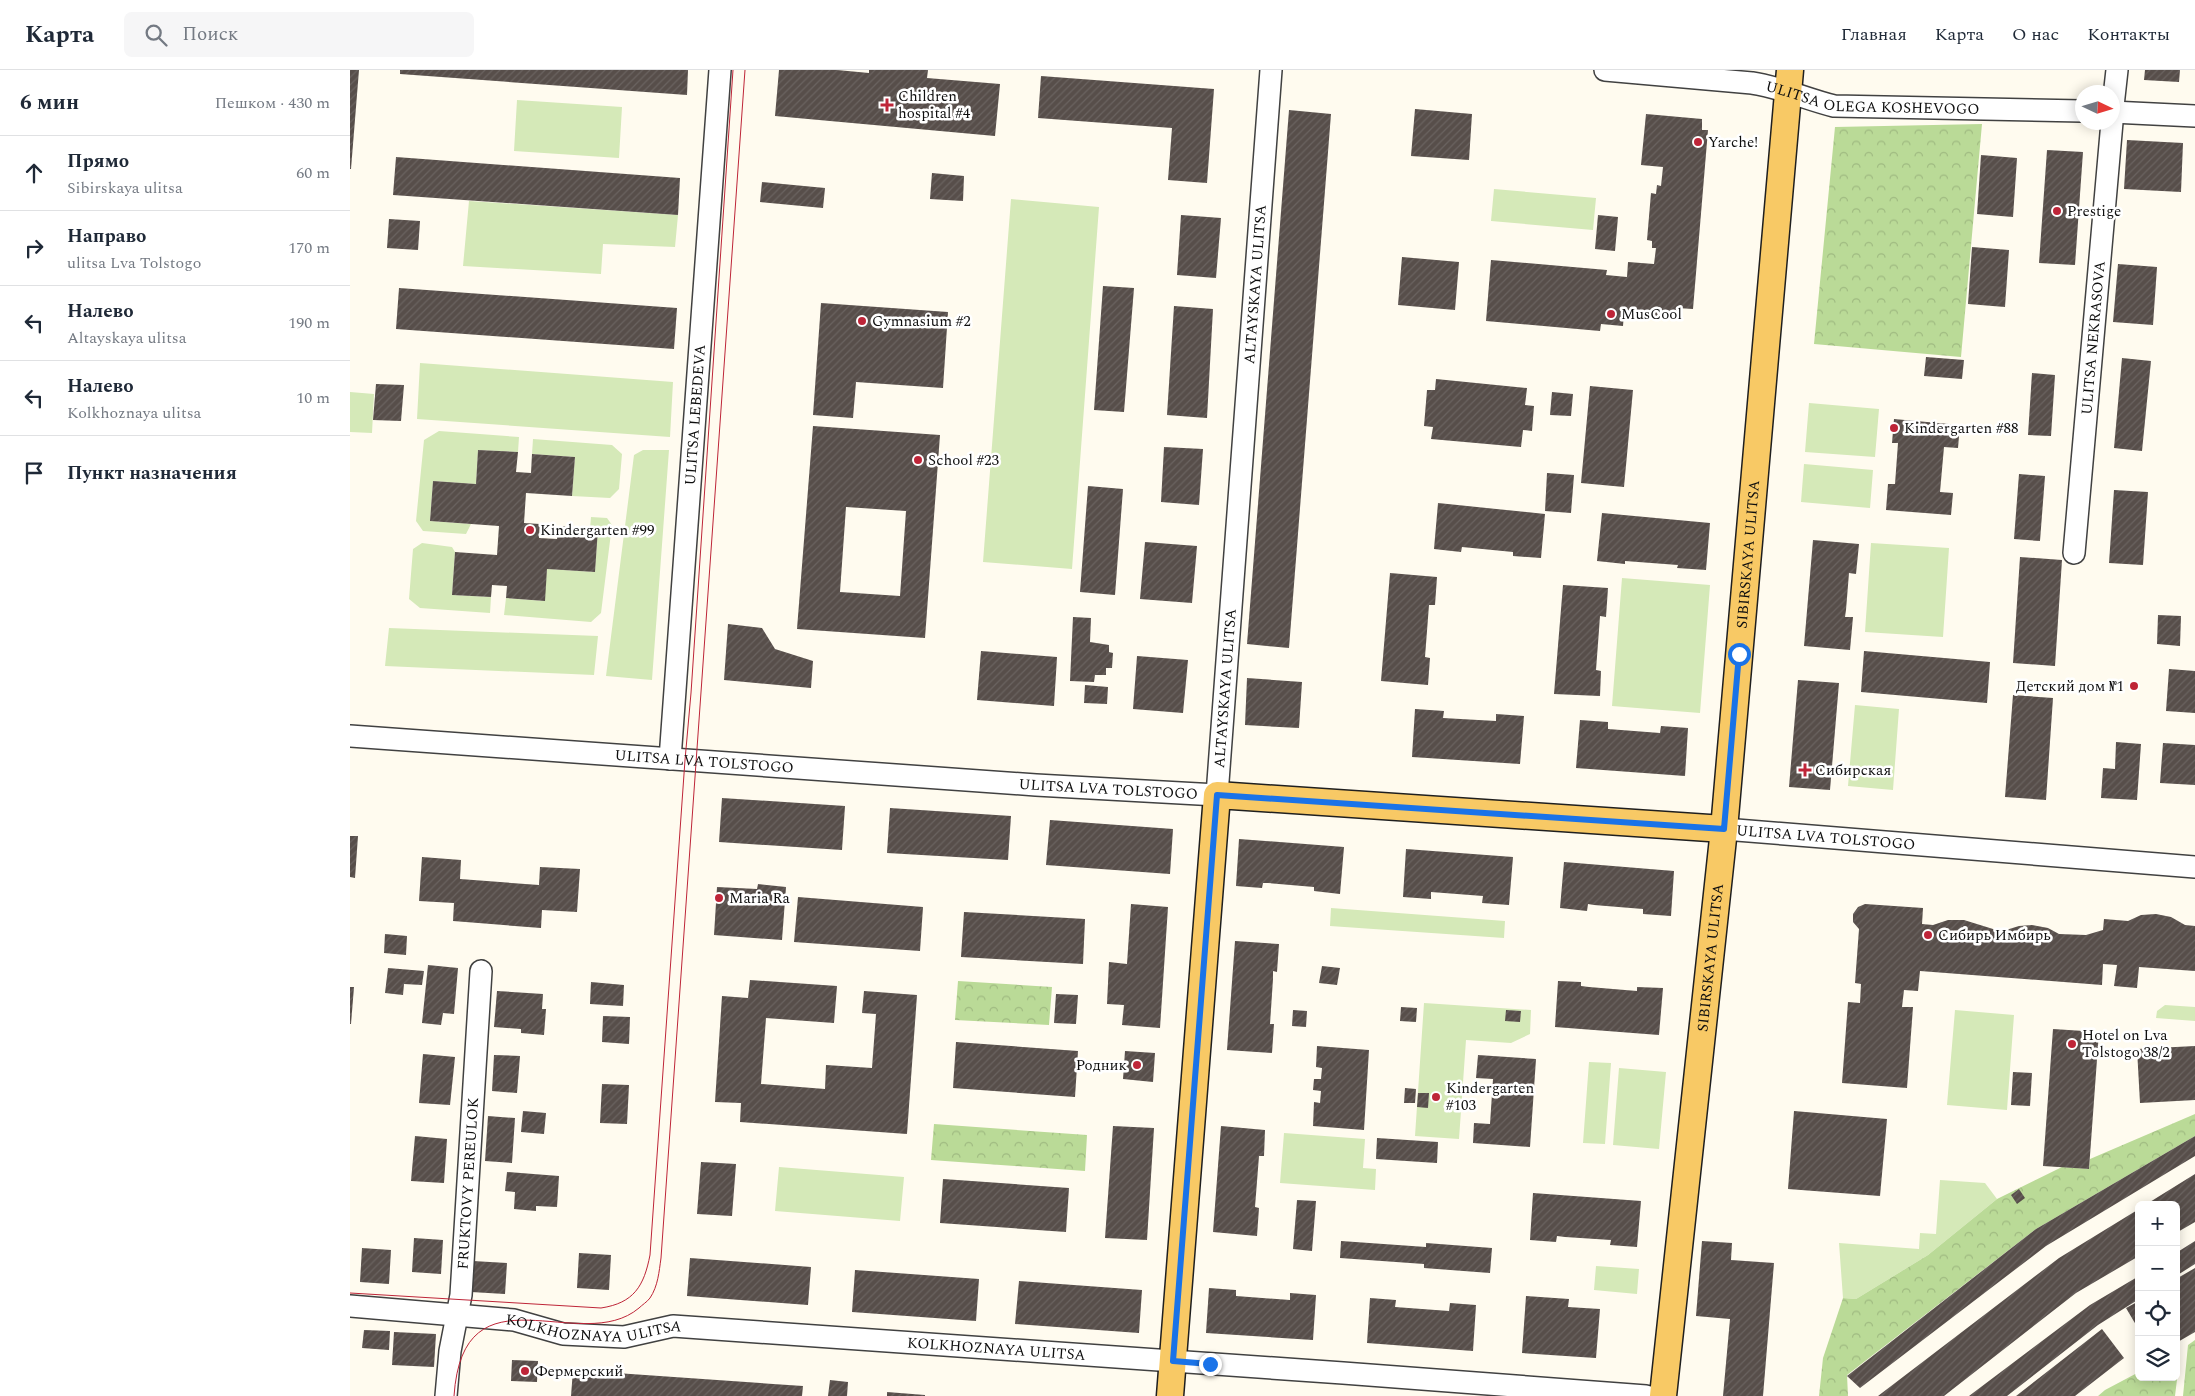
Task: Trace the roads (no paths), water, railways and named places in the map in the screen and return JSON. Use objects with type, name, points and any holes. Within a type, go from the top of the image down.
[{"type":"main road","name":"SIBIRSKAYA ULITSA","points":[[1663,1396],[1724,829],[1789,80]]},
{"type":"main road","name":"ULITSA LVA TOLSTOGO","points":[[1217,795],[1724,829]]},
{"type":"main road","name":"ALTAYSKAYA ULITSA","points":[[1170,1396],[1217,795]]},
{"type":"street","name":"ULITSA LEBEDEVA","points":[[670,759],[720,70]]},
{"type":"street","name":"ALTAYSKAYA ULITSA","points":[[1217,795],[1270,70]]},
{"type":"street","name":"ULITSA OLEGA KOSHEVOGO","points":[[1605,70],[1752,83],[1789,80],[1807,99],[1834,106],[2075,111]]},
{"type":"street","points":[[2115,85],[2116,70]]},
{"type":"street","points":[[2120,113],[2195,116]]},
{"type":"street","name":"ULITSA NEKRASOVA","points":[[2074,553],[2111,130]]},
{"type":"street","name":"ULITSA LVA TOLSTOGO","points":[[350,736],[1217,795]]},
{"type":"street","name":"ULITSA LVA TOLSTOGO","points":[[1724,829],[2195,867]]},
{"type":"street","name":"FRUKTOVY PEREULOK","points":[[446,1396],[450,1352],[461,1295],[481,971]]},
{"type":"street","name":"KOLKHOZNAYA ULITSA","points":[[350,1306],[514,1320],[572,1334],[624,1337],[673,1326],[1646,1396]]},
{"type":"tram line","points":[[350,1293],[601,1308],[622,1302],[636,1291],[648,1266],[691,693],[733,70]]},
{"type":"tram line","points":[[454,1396],[462,1356],[479,1333],[501,1322],[528,1320],[587,1324],[615,1320],[639,1308],[647,1301],[653,1293],[658,1279],[745,70]]},
{"type":"place","name":"Children hospital #4","points":[[887,105]]},
{"type":"place","name":"Yarche!","points":[[1698,142]]},
{"type":"place","name":"Prestige","points":[[2057,211]]},
{"type":"place","name":"MusCool","points":[[1611,314]]},
{"type":"place","name":"Gymnasium #2","points":[[862,321]]},
{"type":"place","name":"Kindergarten #88","points":[[1894,428]]},
{"type":"place","name":"School #23","points":[[918,460]]},
{"type":"place","name":"Kindergarten #99","points":[[530,530]]},
{"type":"place","name":"Детский дом №1","points":[[2134,686]]},
{"type":"place","name":"Сибирская","points":[[1805,770]]},
{"type":"place","name":"Maria Ra","points":[[719,898]]},
{"type":"place","name":"Сибирь Имбирь","points":[[1928,935]]},
{"type":"place","name":"Hotel on Lva Tolstogo 38/2","points":[[2072,1044]]},
{"type":"place","name":"Родник","points":[[1137,1065]]},
{"type":"place","name":"Kindergarten #103","points":[[1436,1097]]},
{"type":"place","name":"Фермерский","points":[[525,1371]]}]
